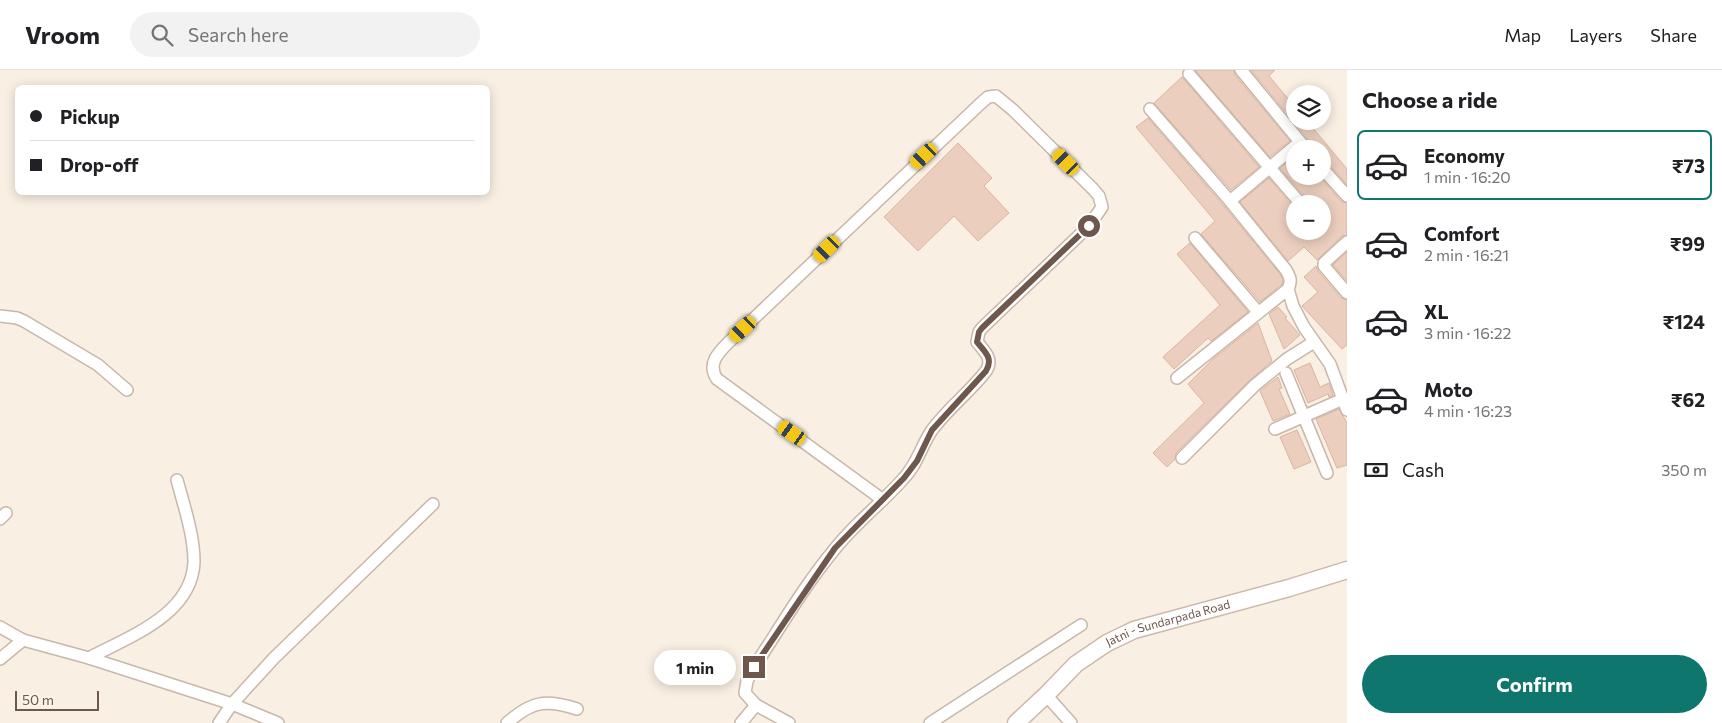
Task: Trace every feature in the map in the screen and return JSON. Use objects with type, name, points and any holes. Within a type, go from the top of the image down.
[{"type":"main road","name":"Jatni - Sundarpada Road","points":[[1016,723],[1046,696],[1076,664],[1091,653],[1134,630],[1289,588],[1347,570]]},
{"type":"street","points":[[1240,70],[1298,140]]},
{"type":"street","points":[[1189,74],[1293,195]]},
{"type":"street","points":[[789,723],[756,705],[745,693],[747,681],[754,667],[835,548],[883,500],[910,471],[932,430],[989,367],[989,358],[977,342],[982,328],[1089,226],[1102,207],[1099,196],[1093,189],[1013,110],[996,96],[988,97],[973,110],[722,348],[713,362],[712,370],[717,379],[883,500]]},
{"type":"street","points":[[1150,108],[1230,201],[1290,277],[1288,289],[1178,378]]},
{"type":"street","points":[[1230,201],[1269,168],[1286,157]]},
{"type":"street","points":[[1331,178],[1347,196]]},
{"type":"street","points":[[1195,238],[1258,312]]},
{"type":"street","points":[[1347,242],[1324,263],[1324,266],[1347,293]]},
{"type":"street","points":[[1275,429],[1304,417],[1345,405],[1330,364],[1299,318],[1288,289]]},
{"type":"street","points":[[0,316],[17,318],[24,321],[98,365],[126,390]]},
{"type":"street","points":[[1182,458],[1255,385],[1314,342]]},
{"type":"street","points":[[1286,373],[1327,473]]},
{"type":"street","points":[[89,658],[162,618],[174,607],[187,590],[193,575],[194,561],[189,526],[177,480]]},
{"type":"street","points":[[219,723],[232,704],[299,633],[433,504]]},
{"type":"street","points":[[930,723],[1080,626]]},
{"type":"street","points":[[0,628],[22,640],[89,658],[232,704],[278,723]]},
{"type":"street","points":[[0,659],[22,640]]},
{"type":"street","points":[[1046,696],[1071,723]]},
{"type":"street","points":[[507,723],[534,705],[557,703],[577,709]]},
{"type":"street","points":[[741,723],[756,705]]},
{"type":"building","points":[[1195,70],[1234,70],[1235,75],[1289,140],[1286,140],[1286,144],[1270,157]]},
{"type":"building","points":[[1251,70],[1275,70],[1269,76],[1286,96],[1286,112]]},
{"type":"building","points":[[1182,77],[1259,167],[1231,190],[1154,103]]},
{"type":"building","points":[[1148,118],[1280,274],[1283,280],[1282,284],[1260,302],[1201,234],[1215,221],[1136,127]]},
{"type":"building","points":[[1300,130],[1314,130],[1323,140],[1309,140]]},
{"type":"building","points":[[958,143],[992,178],[984,186],[1009,213],[978,241],[954,216],[918,251],[884,217]]},
{"type":"building","points":[[1331,150],[1347,169],[1347,185],[1331,166]]},
{"type":"building","points":[[1286,163],[1286,175],[1280,168]]},
{"type":"building","points":[[1269,178],[1286,198],[1286,240],[1331,240],[1331,195],[1304,195],[1295,185],[1327,185],[1341,201],[1347,203],[1347,235],[1342,236],[1317,260],[1304,247],[1288,261],[1240,202]]},
{"type":"building","points":[[1190,243],[1248,312],[1211,341],[1208,338],[1174,369],[1163,357],[1220,305],[1177,254]]},
{"type":"building","points":[[1347,252],[1347,281],[1333,265]]},
{"type":"building","points":[[1316,266],[1318,271],[1341,298],[1347,300],[1347,345],[1342,349],[1302,306],[1318,292],[1304,277]]},
{"type":"building","points":[[1278,307],[1300,335],[1284,349],[1269,314]]},
{"type":"building","points":[[1258,323],[1272,361],[1250,380],[1176,453],[1175,459],[1167,467],[1153,453],[1204,403],[1188,384],[1213,359]]},
{"type":"building","points":[[1310,363],[1320,387],[1329,383],[1333,395],[1329,397],[1328,394],[1308,403],[1294,370]]},
{"type":"building","points":[[1278,377],[1282,388],[1279,389],[1290,414],[1273,421],[1260,391]]},
{"type":"building","points":[[1339,409],[1347,423],[1347,465],[1337,468],[1316,419]]},
{"type":"building","points":[[1297,430],[1311,462],[1294,469],[1280,437]]},
{"type":"route","points":[[754,667],[835,548],[910,471],[932,430],[989,367],[989,358],[977,342],[977,337],[982,328],[1089,226]]}]
